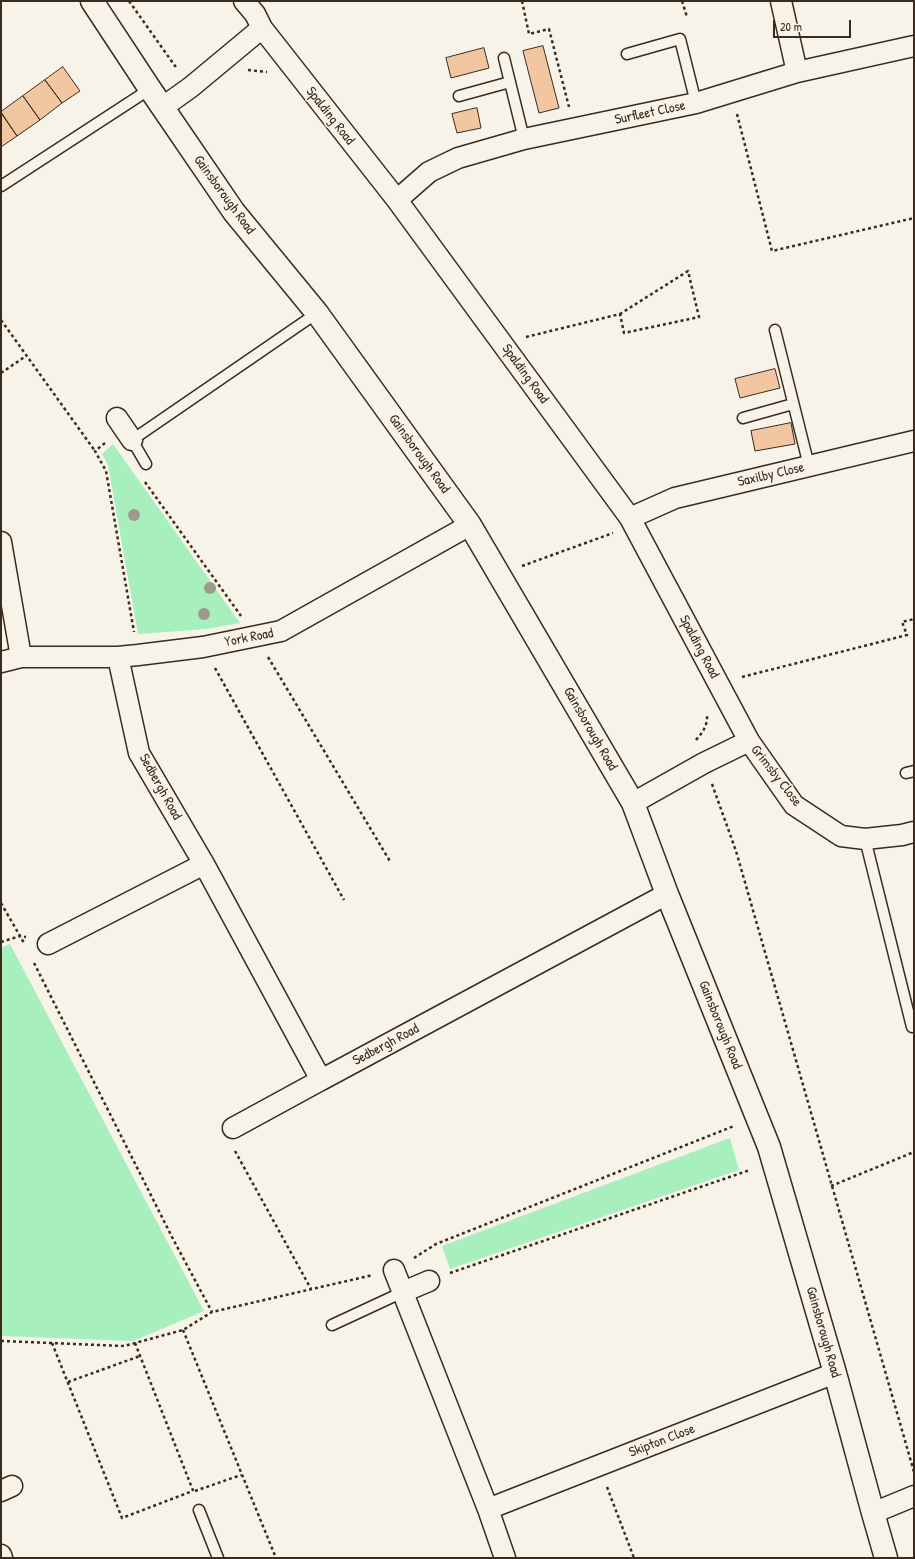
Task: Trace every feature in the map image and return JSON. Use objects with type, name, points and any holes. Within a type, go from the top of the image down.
[{"type":"street","name":"Gainsborough Road","points":[[92,1],[234,212],[317,313],[470,525],[633,803],[667,894],[767,1141],[835,1374],[886,1558]]},
{"type":"street","name":"Spalding Road","points":[[244,1],[255,14],[262,28],[396,200],[502,342],[630,518],[749,741]]},
{"type":"street","points":[[781,1],[797,72]]},
{"type":"street","points":[[163,107],[191,87],[262,28]]},
{"type":"street","name":"Surfleet Close","points":[[396,200],[429,172],[458,158],[524,139],[696,103],[797,72],[914,46]]},
{"type":"street","points":[[117,418],[132,440]]},
{"type":"street","name":"Saxilby Close","points":[[630,518],[674,498],[914,442]]},
{"type":"street","name":"York Road","points":[[1,662],[21,657],[118,657],[138,655],[203,647],[281,631],[470,525]]},
{"type":"street","points":[[1,542],[21,657]]},
{"type":"street","name":"Sedbergh Road","points":[[118,657],[139,752],[204,864],[321,1080],[667,894]]},
{"type":"street","points":[[633,803],[704,763],[749,741]]},
{"type":"street","name":"Grimsby Close","points":[[749,741],[794,805],[840,836],[865,839],[902,835],[914,832]]},
{"type":"street","points":[[48,944],[204,864]]},
{"type":"street","points":[[233,1128],[321,1080]]},
{"type":"street","points":[[394,1270],[488,1509],[505,1558]]},
{"type":"street","points":[[403,1292],[429,1281]]},
{"type":"street","name":"Skipton Close","points":[[488,1509],[835,1374]]},
{"type":"street","points":[[873,1513],[914,1496]]},
{"type":"lane","points":[[627,54],[680,40],[696,103]]},
{"type":"lane","points":[[504,58],[524,139]]},
{"type":"lane","points":[[459,96],[510,82]]},
{"type":"lane","points":[[1,186],[150,89]]},
{"type":"lane","points":[[146,464],[132,440],[317,313]]},
{"type":"lane","points":[[775,330],[809,466]]},
{"type":"lane","points":[[743,418],[793,404]]},
{"type":"lane","points":[[865,839],[912,1027]]},
{"type":"lane","points":[[332,1325],[403,1292]]},
{"type":"lane","points":[[199,1510],[218,1558]]},
{"type":"path","points":[[129,1],[175,66],[182,64]]},
{"type":"path","points":[[522,1],[530,34],[549,29],[574,129]]},
{"type":"path","points":[[682,1],[687,17]]},
{"type":"path","points":[[732,92],[772,251],[914,218]]},
{"type":"path","points":[[502,342],[620,314],[688,271],[699,317],[624,333],[620,314]]},
{"type":"path","points":[[1,320],[95,451],[106,471],[138,655]]},
{"type":"path","points":[[1,373],[26,356]]},
{"type":"path","points":[[95,451],[107,442]]},
{"type":"path","points":[[519,569],[522,565],[615,532]]},
{"type":"path","points":[[718,683],[907,635],[902,622],[914,619]]},
{"type":"path","points":[[203,647],[344,900]]},
{"type":"path","points":[[710,779],[736,851],[914,1474]]},
{"type":"path","points":[[1,903],[28,950]]},
{"type":"path","points":[[31,957],[212,1312]]},
{"type":"path","points":[[233,1128],[235,1153],[311,1289]]},
{"type":"path","points":[[831,1186],[914,1152]]},
{"type":"path","points":[[429,1281],[456,1270],[774,1162]]},
{"type":"path","points":[[183,1330],[276,1558]]},
{"type":"path","points":[[52,1343],[122,1518],[241,1474]]},
{"type":"path","points":[[135,1343],[199,1510]]},
{"type":"path","points":[[68,1382],[140,1356]]},
{"type":"path","points":[[599,1466],[634,1558]]},
{"type":"green space","points":[[113,444],[240,623],[206,629],[138,634],[108,465],[102,454]]},
{"type":"green space","points":[[10,944],[204,1311],[133,1341],[1,1336],[1,948]]},
{"type":"green space","points":[[730,1138],[739,1170],[450,1269],[442,1246]]},
{"type":"building","points":[[543,46],[559,108],[539,113],[523,51]]},
{"type":"building","points":[[484,48],[489,68],[451,78],[446,58]]},
{"type":"building","points":[[63,67],[80,91],[62,103],[45,80]]},
{"type":"building","points":[[45,80],[62,103],[40,120],[23,96]]},
{"type":"building","points":[[23,96],[40,120],[17,136],[1,112]]},
{"type":"building","points":[[477,108],[481,128],[457,133],[452,114]]},
{"type":"building","points":[[1,113],[17,136],[1,147]]},
{"type":"building","points":[[775,369],[780,388],[740,398],[735,379]]},
{"type":"building","points":[[791,423],[795,444],[755,451],[751,431]]}]
